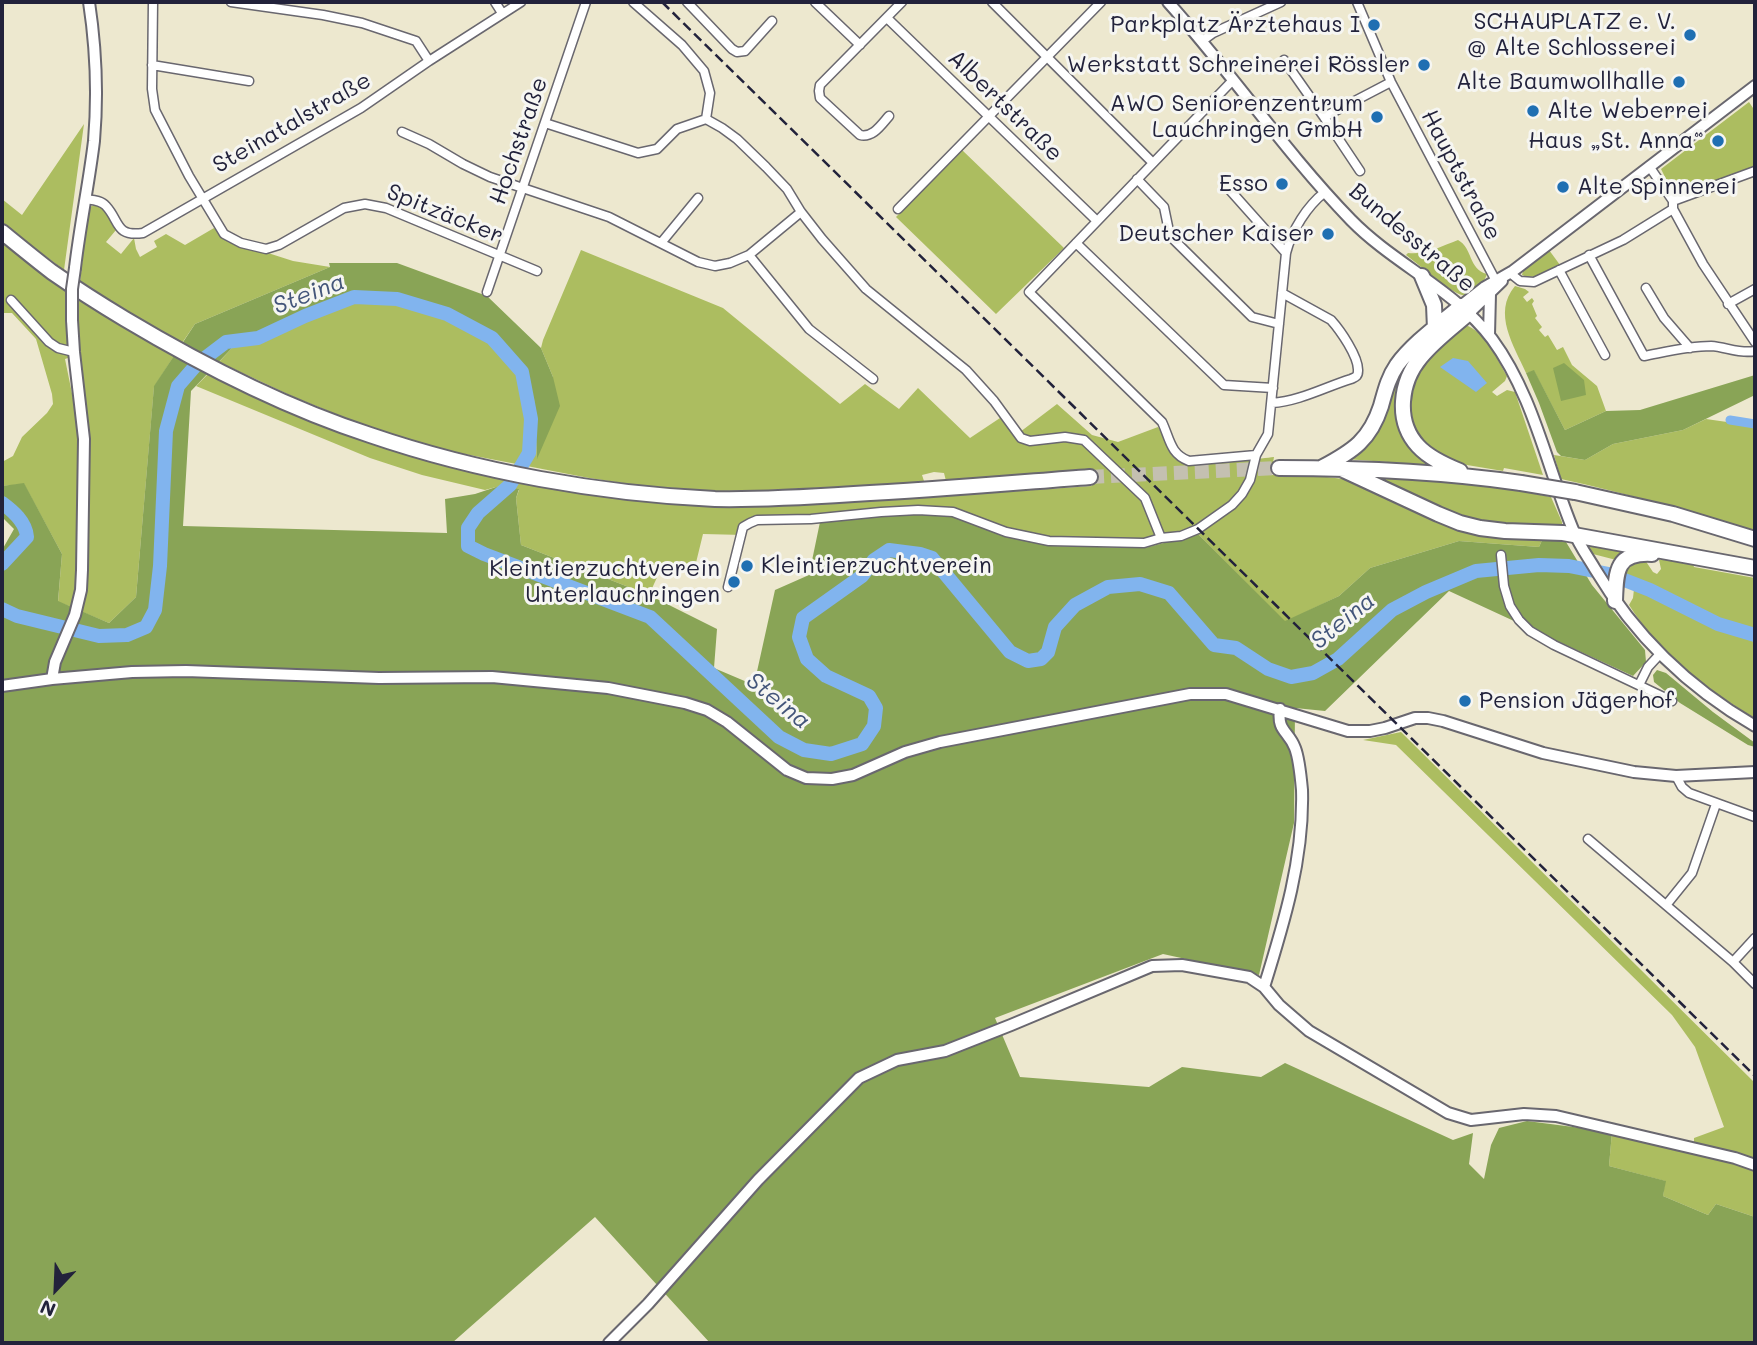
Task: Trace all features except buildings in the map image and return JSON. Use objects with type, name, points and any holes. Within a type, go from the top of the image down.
[{"type":"highway","points":[[2,232],[95,300],[181,352],[298,408],[369,435],[444,458],[603,489],[716,499],[775,499],[918,491],[1090,477]]},
{"type":"highway","points":[[1422,276],[1434,305],[1435,329]]},
{"type":"highway","points":[[1321,468],[1342,457],[1363,440],[1373,425],[1387,384],[1406,355],[1435,329],[1465,309]]},
{"type":"highway","points":[[1465,309],[1413,369],[1403,396],[1402,410],[1410,436],[1419,447],[1430,456],[1471,477]]},
{"type":"highway","points":[[1279,468],[1391,469],[1521,483],[1602,497],[1755,538]]},
{"type":"highway","points":[[1339,468],[1460,523],[1505,531],[1563,533],[1755,570]]},
{"type":"highway","points":[[1613,595],[1616,574],[1624,561],[1637,555],[1654,554],[1755,570]]},
{"type":"main road","points":[[52,679],[55,662],[75,615],[81,590],[84,439],[74,352],[72,289],[96,107],[94,33],[89,2]]},
{"type":"main road","name":"Bundesstraße","points":[[1168,2],[1355,224],[1465,309],[1489,335],[1523,391],[1575,536],[1613,595],[1637,630],[1660,654],[1696,687],[1753,726]]},
{"type":"main road","points":[[1465,309],[1475,294],[1497,283],[1755,86]]},
{"type":"main road","points":[[1465,309],[1490,294],[1497,283]]},
{"type":"main road","points":[[1489,335],[1490,294]]},
{"type":"main road","points":[[2,686],[132,672],[186,671],[379,678],[492,677],[608,688],[707,710],[727,722],[787,770],[806,778],[832,779],[853,775],[905,752],[940,742],[1190,694],[1226,694],[1348,731],[1370,731],[1415,719],[1436,719],[1543,753],[1634,772],[1676,776],[1755,772]]},
{"type":"main road","points":[[1265,987],[1287,915],[1301,837],[1302,788],[1295,747],[1279,724],[1280,709]]},
{"type":"main road","points":[[609,1343],[649,1304],[758,1180],[859,1078],[897,1060],[945,1051],[1152,965],[1182,965],[1249,977],[1265,987],[1279,1005],[1309,1031],[1448,1113],[1465,1119],[1524,1114],[1556,1116],[1755,1165]]},
{"type":"street","name":"Spitzäcker","points":[[153,2],[152,89],[155,110],[189,176],[225,234],[241,243],[266,249],[279,245],[344,208],[365,204],[386,208],[537,271]]},
{"type":"street","points":[[231,2],[362,23],[416,41],[429,61]]},
{"type":"street","points":[[495,2],[502,13]]},
{"type":"street","name":"Steinatalstraße","points":[[85,199],[106,205],[119,228],[132,235],[143,233],[361,108],[521,2]]},
{"type":"street","name":"Hochstraße","points":[[488,292],[586,2]]},
{"type":"street","points":[[633,2],[682,45],[704,71],[710,93],[706,119]]},
{"type":"street","points":[[687,2],[723,41],[737,52],[745,51],[772,21]]},
{"type":"street","points":[[815,2],[860,45]]},
{"type":"street","points":[[889,116],[871,135],[860,135],[820,98],[818,91],[820,85],[902,2]]},
{"type":"street","points":[[992,2],[1153,163]]},
{"type":"street","points":[[1202,41],[1213,33],[1281,2]]},
{"type":"street","name":"Hauptstraße","points":[[1357,2],[1391,82],[1497,283]]},
{"type":"street","points":[[898,209],[1096,3]]},
{"type":"street","name":"Albertstraße","points":[[887,18],[1097,222]]},
{"type":"street","points":[[1284,60],[1360,171]]},
{"type":"street","points":[[152,65],[249,81]]},
{"type":"street","points":[[1233,80],[1029,292],[1162,422],[1173,451],[1180,457],[1189,461],[1256,455]]},
{"type":"street","points":[[1324,117],[1391,82]]},
{"type":"street","points":[[545,123],[638,153],[657,149],[677,129],[706,119],[722,128],[737,139],[787,189],[822,239],[866,289],[966,369],[1021,438],[1030,441],[1065,437],[1084,440],[1145,498],[1161,538]]},
{"type":"street","points":[[401,132],[490,177],[608,217],[698,262],[715,266],[749,255],[801,212]]},
{"type":"street","points":[[1649,166],[1673,205],[1703,264],[1755,342]]},
{"type":"street","points":[[1510,273],[1515,279],[1534,282],[1623,240],[1673,205],[1755,171]]},
{"type":"street","points":[[1137,179],[1164,208],[1170,236],[1252,317],[1279,324]]},
{"type":"street","points":[[1228,188],[1286,253]]},
{"type":"street","points":[[728,587],[743,527],[757,520],[811,519],[918,510],[953,512],[1006,532],[1049,541],[1144,543],[1181,536],[1198,528],[1242,494],[1250,480],[1256,455],[1268,434],[1286,253],[1296,228],[1325,191]]},
{"type":"street","points":[[662,243],[698,198]]},
{"type":"street","points":[[1076,243],[1224,385],[1273,388]]},
{"type":"street","points":[[749,255],[809,329],[873,379]]},
{"type":"street","points":[[1589,255],[1644,356],[1710,346],[1745,353],[1755,351]]},
{"type":"street","points":[[1559,270],[1605,355]]},
{"type":"street","points":[[1646,288],[1664,318],[1690,348]]},
{"type":"street","points":[[1728,304],[1755,289]]},
{"type":"street","points":[[1272,403],[1287,402],[1317,392],[1356,377],[1358,372],[1349,346],[1338,327],[1331,320],[1282,293]]},
{"type":"street","points":[[11,300],[49,342],[58,348],[74,352]]},
{"type":"street","points":[[1501,555],[1504,586],[1510,606],[1530,631],[1672,701]]},
{"type":"street","points":[[1639,685],[1647,667],[1660,654]]},
{"type":"street","points":[[1676,776],[1689,793],[1755,817]]},
{"type":"street","points":[[1667,904],[1692,873],[1716,804]]},
{"type":"street","points":[[1588,839],[1667,904],[1755,984]]},
{"type":"street","points":[[1733,962],[1755,938]]},
{"type":"green space","points":[[1749,102],[1755,111],[1755,169],[1675,197],[1661,169]]},
{"type":"green space","points":[[84,124],[64,270],[2,223],[2,199],[22,215]]},
{"type":"green space","points":[[962,150],[1064,248],[996,314],[896,217]]},
{"type":"green space","points":[[94,205],[105,211],[116,230],[106,242],[121,254],[134,238],[140,257],[157,247],[154,241],[166,234],[185,245],[214,228],[228,242],[236,245],[293,261],[330,267],[195,324],[182,343],[80,282],[88,211]]},
{"type":"green space","points":[[1458,240],[1466,248],[1477,268],[1487,274],[1478,288],[1466,295],[1450,289],[1406,255],[1428,251]]},
{"type":"green space","points":[[2,242],[66,290],[66,326],[71,357],[65,359],[79,428],[80,478],[76,593],[72,607],[58,602],[62,554],[24,484],[2,486],[2,462],[13,456],[22,437],[53,404],[36,339],[12,313],[2,312]]},
{"type":"green space","points":[[581,250],[723,308],[840,404],[865,384],[899,409],[918,388],[970,438],[1000,418],[1020,432],[1057,404],[1092,435],[1118,442],[1158,427],[1170,452],[1183,462],[1224,462],[1274,457],[1271,475],[1311,475],[1358,482],[1412,507],[1544,536],[1539,547],[1459,541],[1370,568],[1339,596],[1285,622],[1198,534],[1145,548],[1050,546],[1005,536],[951,514],[757,524],[744,535],[703,534],[693,575],[664,562],[649,595],[521,545],[516,498],[519,490],[496,487],[485,490],[422,475],[370,458],[196,386],[208,374],[288,411],[366,442],[448,467],[576,492],[750,505],[869,501],[1092,486],[1090,471],[946,481],[944,473],[934,472],[922,475],[922,483],[769,490],[714,491],[637,485],[449,451],[400,437],[294,397],[219,362],[232,348],[374,296],[423,305],[511,356],[533,397],[537,458],[553,377],[541,348]]},
{"type":"green space","points":[[1549,250],[1560,265],[1536,276],[1522,275],[1523,271]]},
{"type":"green space","points":[[329,263],[397,263],[487,296],[541,348],[553,377],[560,406],[537,459],[534,399],[511,356],[423,305],[374,296],[232,348],[191,391],[183,526],[447,533],[445,499],[496,487],[519,489],[516,498],[521,545],[649,595],[717,629],[714,668],[754,685],[775,590],[809,575],[820,522],[919,512],[951,514],[1005,536],[1050,546],[1145,548],[1198,534],[1285,621],[1339,596],[1370,568],[1459,541],[1539,547],[1544,536],[1563,539],[1592,585],[1645,650],[1646,662],[1633,676],[1449,591],[1325,711],[1295,708],[1294,823],[1259,975],[1163,954],[995,1018],[1020,1077],[1149,1087],[1182,1067],[1261,1077],[1285,1063],[1453,1140],[1473,1133],[1469,1164],[1484,1179],[1491,1145],[1499,1128],[1527,1121],[1612,1132],[1609,1166],[1666,1181],[1663,1196],[1708,1215],[1716,1204],[1755,1217],[1755,1343],[710,1343],[595,1217],[452,1343],[2,1343],[2,550],[14,529],[2,517],[2,486],[24,483],[62,554],[58,601],[109,623],[136,597],[154,386],[195,324],[330,267]]},
{"type":"green space","points":[[1515,286],[1529,292],[1523,297],[1527,302],[1532,298],[1534,301],[1532,304],[1537,316],[1535,318],[1542,327],[1539,330],[1545,337],[1548,335],[1557,350],[1563,347],[1572,365],[1597,386],[1606,411],[1565,430],[1534,371],[1526,373],[1511,341],[1505,307]]},
{"type":"green space","points":[[79,300],[174,356],[154,387],[136,597],[109,623],[80,611],[86,590],[89,501],[87,437],[79,360]]},
{"type":"green space","points":[[1465,325],[1484,339],[1507,376],[1492,392],[1497,396],[1507,390],[1515,392],[1543,475],[1451,461],[1425,446],[1410,421],[1408,393],[1421,365]]},
{"type":"green space","points":[[1422,344],[1399,393],[1431,465],[1345,459],[1393,381]]},
{"type":"green space","points":[[1564,363],[1584,380],[1586,395],[1561,401],[1553,368]]},
{"type":"green space","points":[[1534,370],[1565,430],[1606,411],[1640,410],[1755,375],[1755,395],[1683,430],[1613,444],[1585,460],[1561,456],[1557,452],[1526,373]]},
{"type":"green space","points":[[1706,419],[1755,426],[1755,533],[1659,503],[1561,479],[1554,455],[1585,460],[1613,444],[1683,430]]},
{"type":"green space","points":[[1374,476],[1505,488],[1551,497],[1562,526],[1504,524],[1475,519],[1438,507],[1373,479]]},
{"type":"green space","points":[[1588,544],[1635,551],[1620,561],[1593,554]]},
{"type":"green space","points":[[1645,560],[1657,574],[1661,569],[1659,560],[1755,578],[1755,718],[1685,669],[1655,639],[1629,605],[1634,589],[1621,585],[1628,567]]},
{"type":"green space","points":[[1657,670],[1666,673],[1755,743],[1755,747],[1680,703],[1654,682],[1653,675]]},
{"type":"green space","points":[[1401,732],[1755,1083],[1755,1217],[1716,1204],[1708,1215],[1663,1196],[1665,1181],[1609,1166],[1614,1124],[1694,1145],[1694,1138],[1724,1127],[1695,1047],[1672,1015],[1396,745],[1363,740]]},
{"type":"water","points":[[1453,358],[1468,361],[1487,383],[1476,392],[1440,367]]},
{"type":"waterway","name":"Steina","points":[[2,609],[17,616],[99,636],[127,635],[146,627],[155,610],[160,566],[166,431],[178,386],[197,364],[226,342],[258,338],[354,297],[397,299],[447,314],[492,338],[522,372],[531,419],[529,453],[510,485],[478,513],[468,528],[468,546],[650,617],[779,737],[804,750],[831,754],[862,744],[874,726],[876,708],[869,696],[826,676],[807,659],[799,637],[803,618],[862,576],[874,560],[889,550],[932,558],[1010,652],[1028,661],[1041,659],[1048,652],[1055,627],[1075,605],[1108,587],[1140,584],[1169,593],[1214,645],[1236,648],[1268,669],[1291,677],[1313,673],[1338,659],[1392,610],[1426,592],[1476,571],[1539,565],[1569,566],[1609,574],[1650,590],[1718,624],[1755,635]]},
{"type":"waterway","points":[[1730,420],[1755,424]]},
{"type":"waterway","name":"Steina","points":[[2,503],[22,522],[27,537],[2,564]]},
{"type":"tunnel","points":[[1090,477],[1279,468]]},
{"type":"railway","points":[[662,2],[1755,1076]]},
{"type":"place","name":"Parkplatz Ärztehaus I","points":[[1374,25]]},
{"type":"place","name":"SCHAUPLATZ e. V. @ Alte Schlosserei","points":[[1690,35]]},
{"type":"place","name":"Werkstatt Schreinerei Rössler","points":[[1424,65]]},
{"type":"place","name":"Alte Baumwollhalle","points":[[1679,82]]},
{"type":"place","name":"Alte Weberrei","points":[[1533,111]]},
{"type":"place","name":"AWO Seniorenzentrum Lauchringen GmbH","points":[[1377,117]]},
{"type":"place","name":"Haus „St. Anna“","points":[[1718,141]]},
{"type":"place","name":"Esso","points":[[1282,184]]},
{"type":"place","name":"Alte Spinnerei","points":[[1563,187]]},
{"type":"place","name":"Deutscher Kaiser","points":[[1328,234]]},
{"type":"place","name":"Kleintierzuchtverein","points":[[747,566]]},
{"type":"place","name":"Kleintierzuchtverein Unterlauchringen","points":[[734,582]]},
{"type":"place","name":"Pension Jägerhof","points":[[1465,701]]}]
